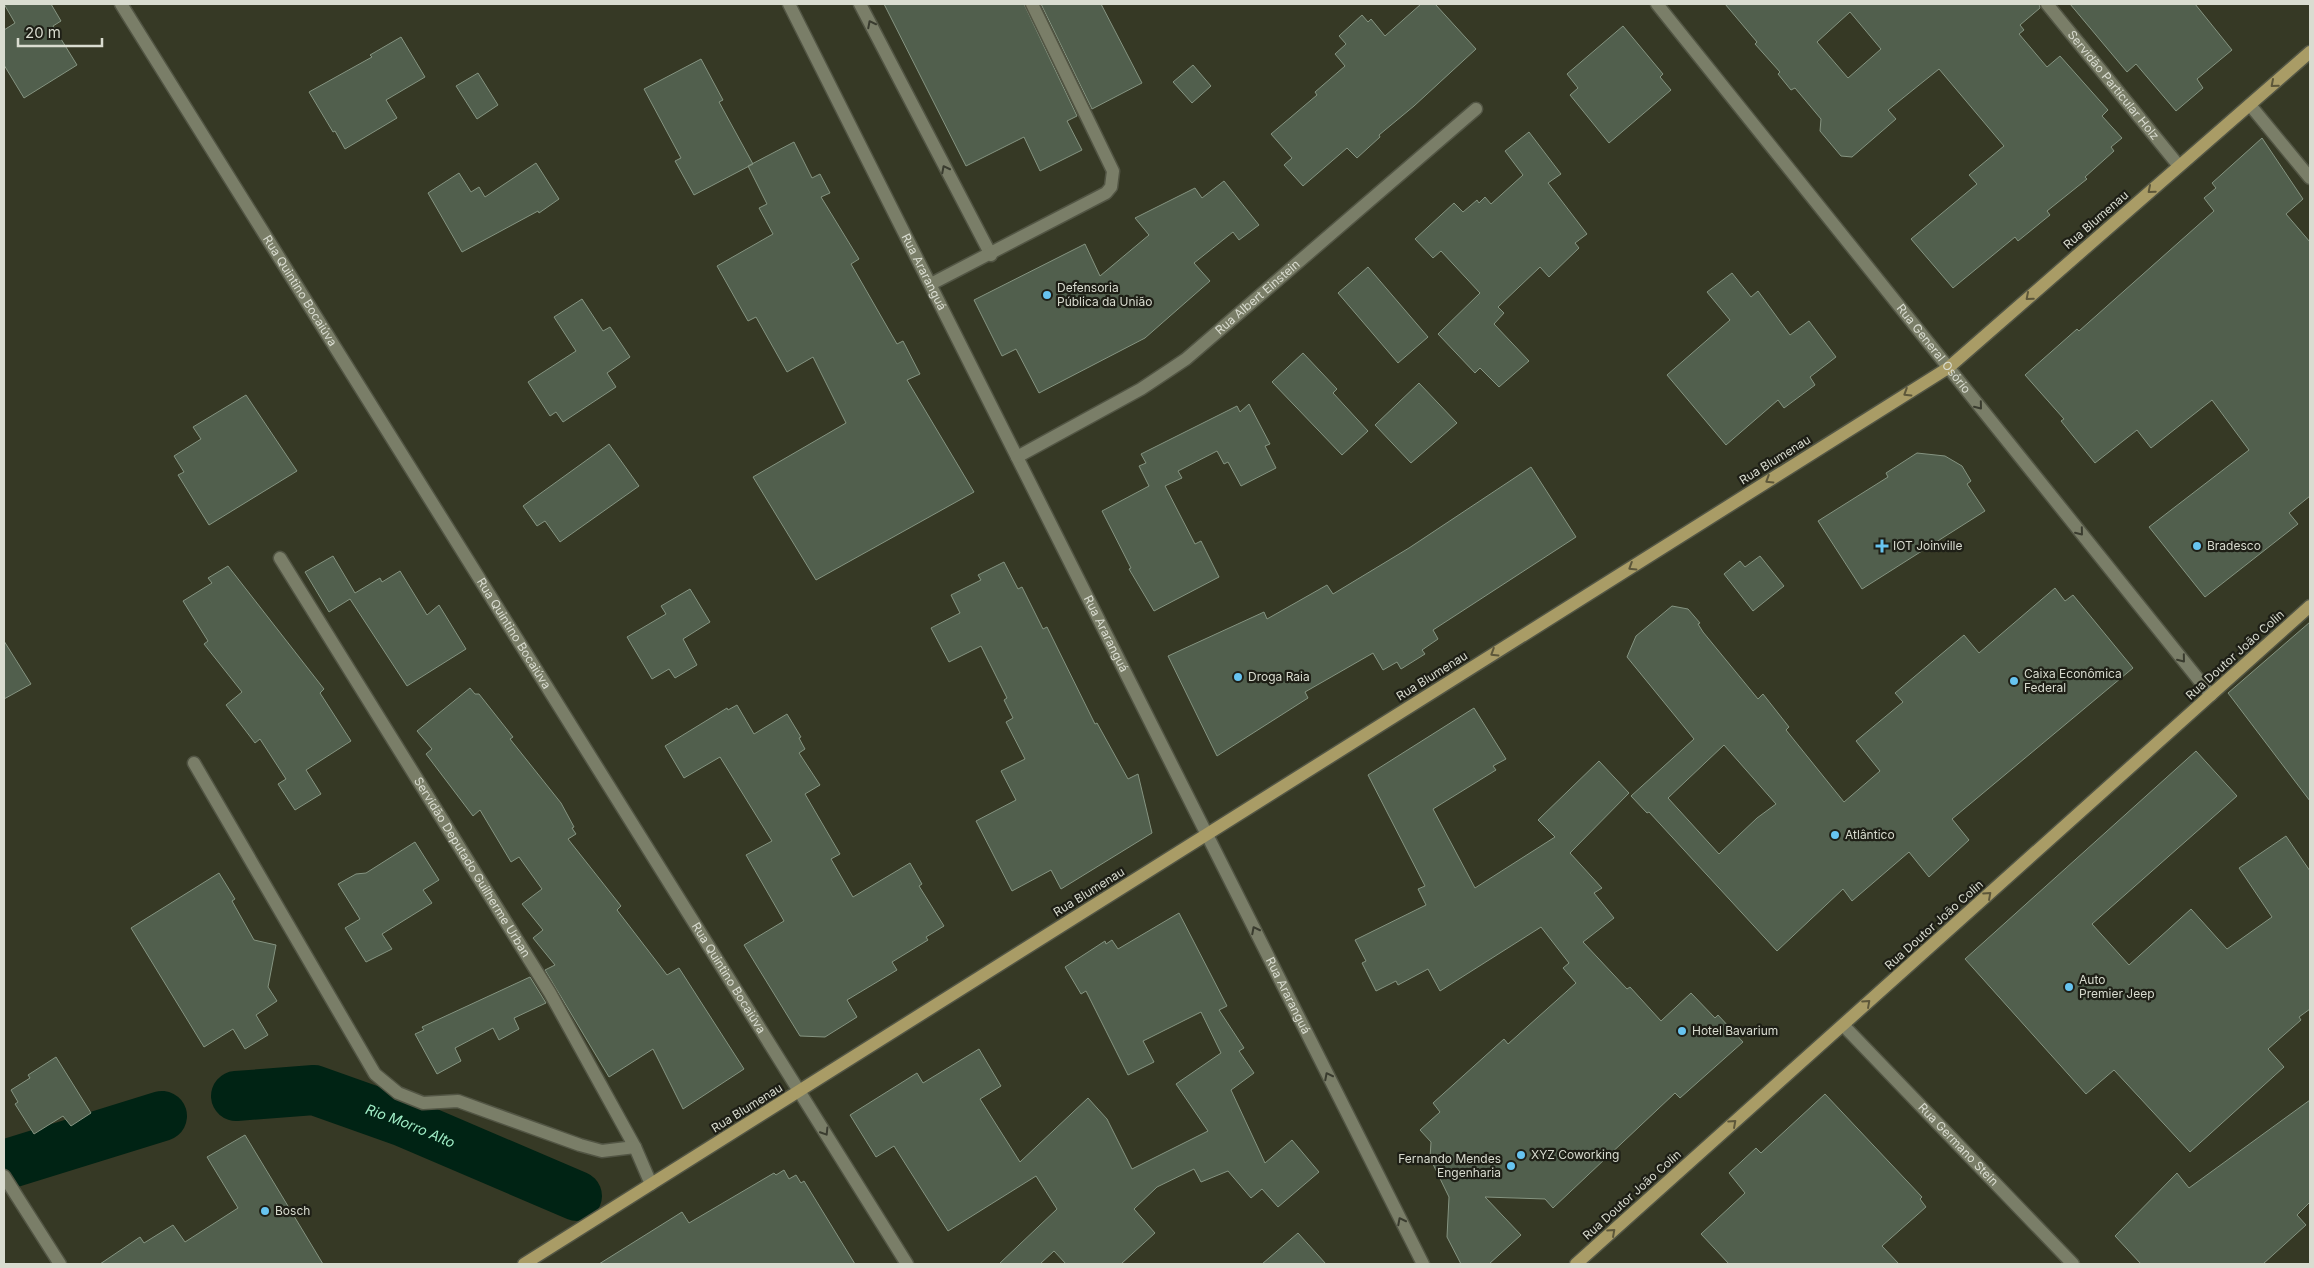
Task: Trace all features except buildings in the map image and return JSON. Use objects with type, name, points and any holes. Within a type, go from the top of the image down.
[{"type":"main road","name":"Rua Blumenau","points":[[524,1264],[1948,368],[2310,52]]},
{"type":"main road","name":"Rua Doutor João Colin","points":[[1576,1264],[2310,606]]},
{"type":"street","name":"Rua Quintino Bocaiúva","points":[[121,4],[907,1264]]},
{"type":"street","name":"Rua Araranguá","points":[[789,4],[1423,1264]]},
{"type":"street","points":[[860,4],[991,255]]},
{"type":"street","points":[[931,284],[991,255],[1106,193],[1111,187],[1113,171],[1032,4]]},
{"type":"street","name":"Rua General Osório","points":[[1657,4],[2210,696]]},
{"type":"street","name":"Servidão Particular Holz","points":[[2047,4],[2179,166]]},
{"type":"street","points":[[2250,105],[2310,178]]},
{"type":"street","name":"Rua Albert Einstein","points":[[1017,457],[1141,389],[1186,359],[1476,109]]},
{"type":"street","name":"Servidão Deputado Guilherme Urban","points":[[280,558],[550,992],[636,1147],[651,1184]]},
{"type":"street","points":[[194,763],[375,1074],[398,1094],[423,1103],[458,1101],[580,1145],[602,1151],[636,1147]]},
{"type":"street","name":"Rua Germano Stein","points":[[1844,1024],[2073,1264]]},
{"type":"street","points":[[4,1176],[60,1264]]},
{"type":"waterway","name":"Rio Morro Alto","points":[[236,1096],[314,1090],[404,1122],[577,1196]]},
{"type":"waterway","name":"Rio Morro Alto","points":[[4,1165],[162,1116]]},
{"type":"place","name":"Defensoria Pública da União","points":[[1047,295]]},
{"type":"place","name":"IOT Joinville","points":[[1882,546]]},
{"type":"place","name":"Bradesco","points":[[2197,546]]},
{"type":"place","name":"Droga Raia","points":[[1238,677]]},
{"type":"place","name":"Caixa Econômica Federal","points":[[2014,681]]},
{"type":"place","name":"Atlântico","points":[[1835,835]]},
{"type":"place","name":"Auto Premier Jeep","points":[[2069,987]]},
{"type":"place","name":"Hotel Bavarium","points":[[1682,1031]]},
{"type":"place","name":"XYZ Coworking","points":[[1521,1155]]},
{"type":"place","name":"Fernando Mendes Engenharia","points":[[1511,1166]]},
{"type":"place","name":"Bosch","points":[[265,1211]]}]
